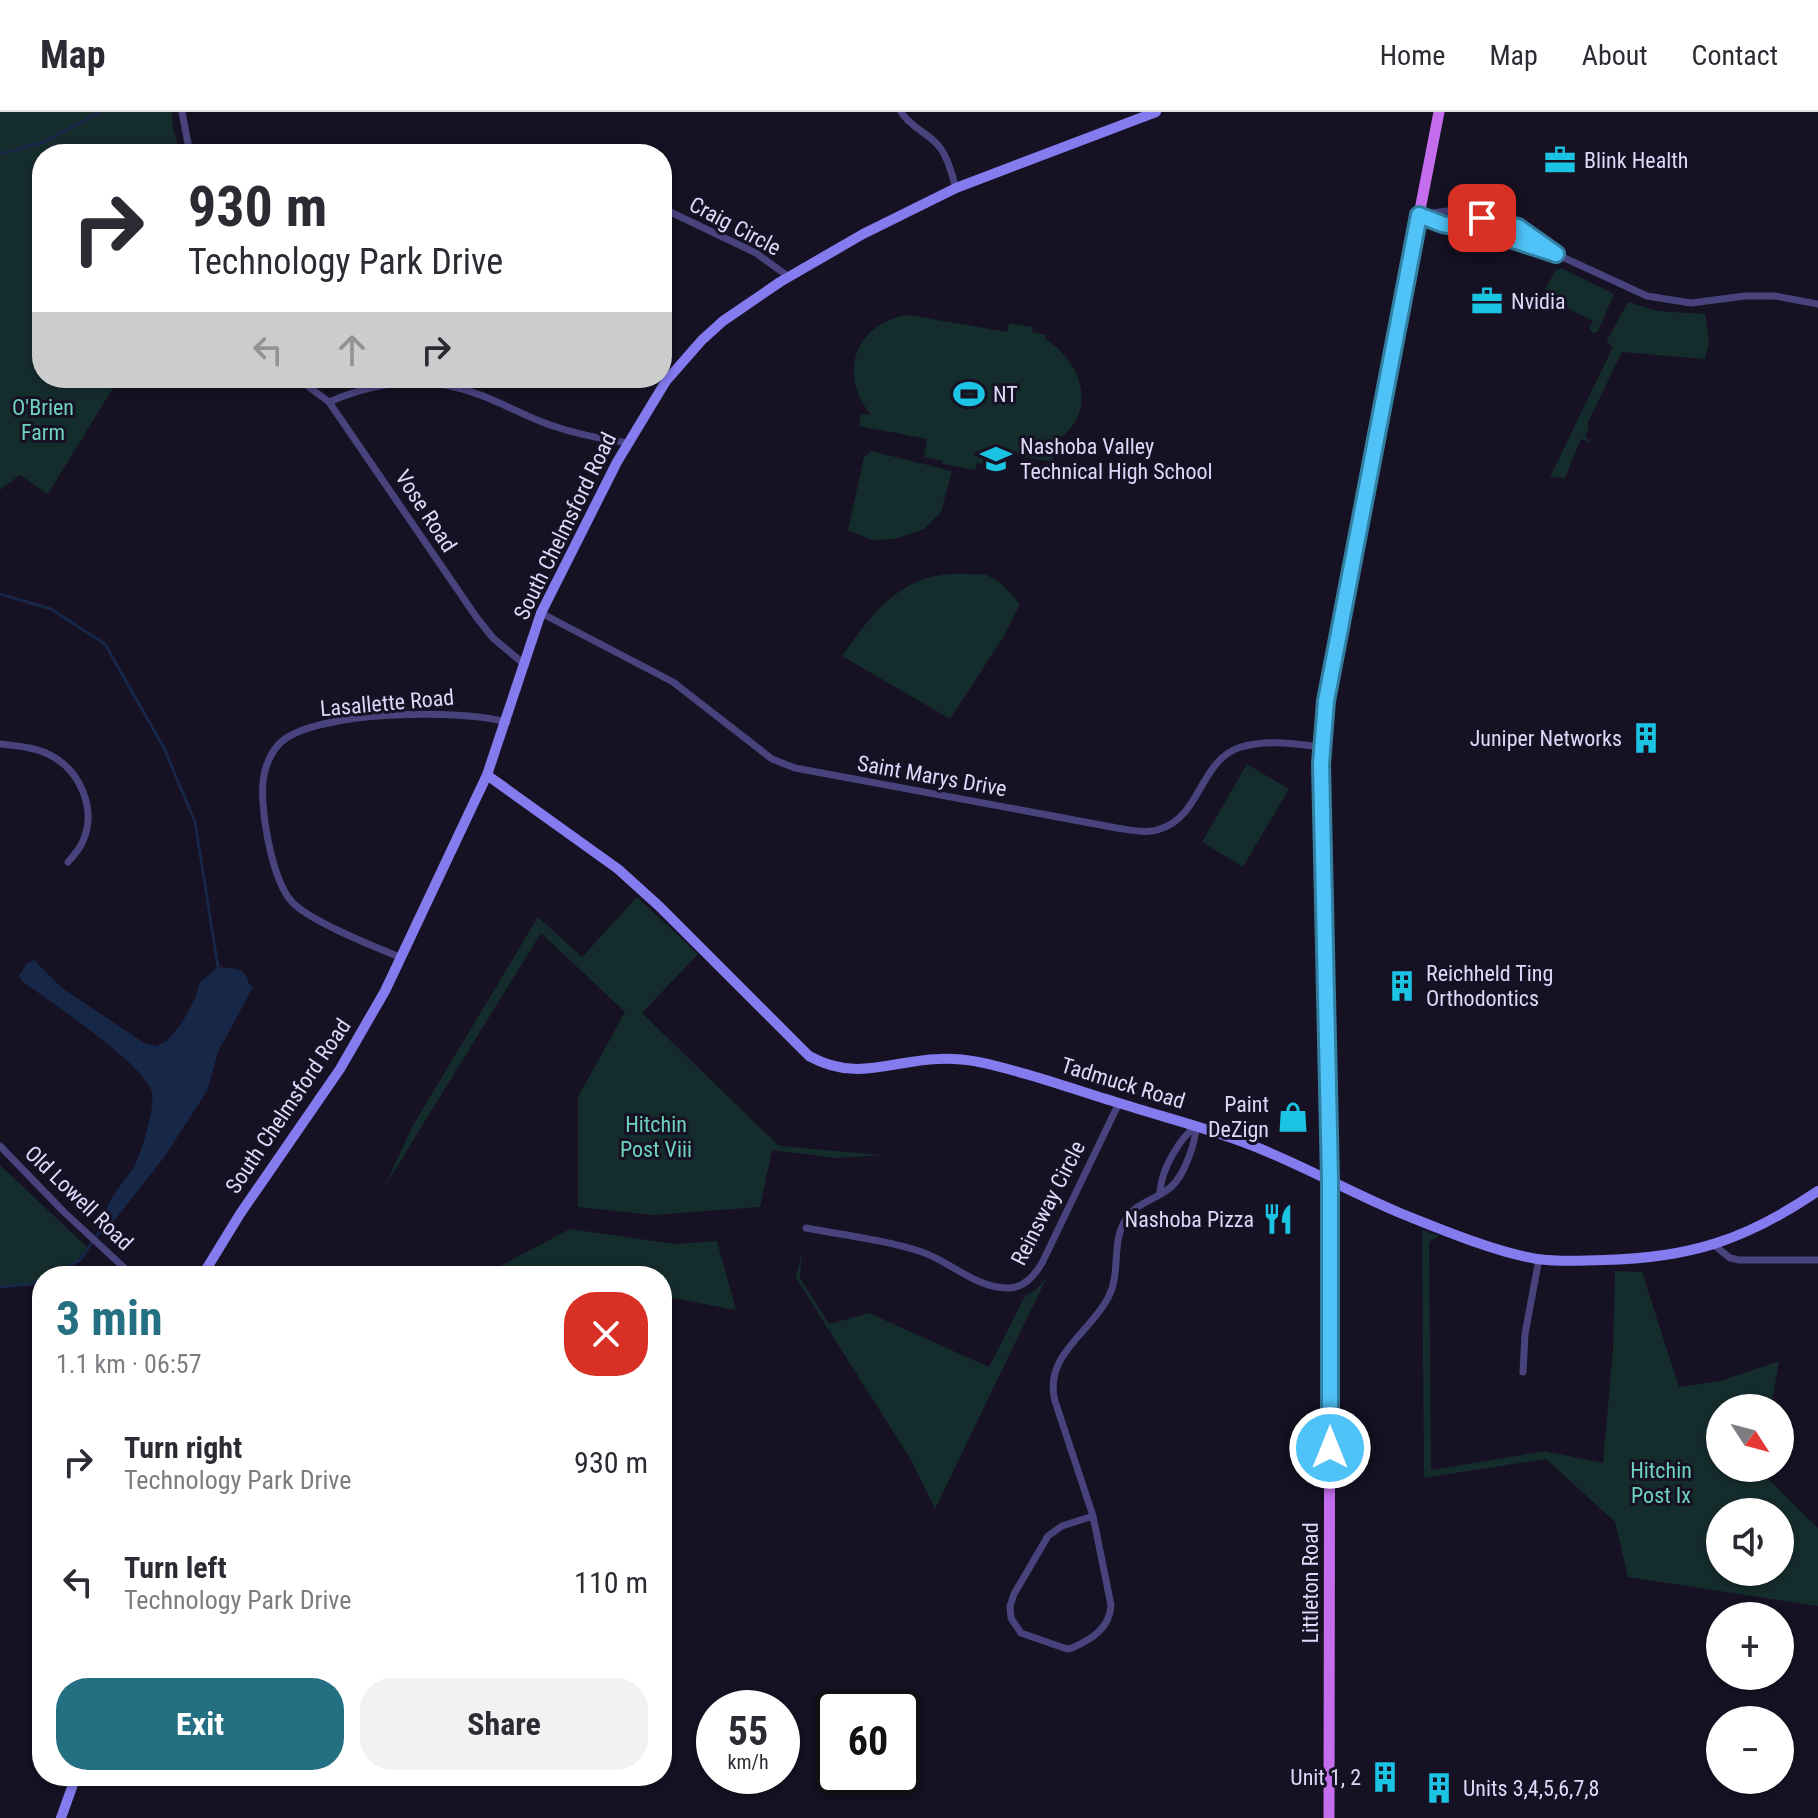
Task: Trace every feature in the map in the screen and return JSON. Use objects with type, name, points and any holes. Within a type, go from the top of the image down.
[{"type":"main road","name":"South Chelmsford Road","points":[[672,374],[702,340],[748,303],[863,234],[956,188],[1156,112]]},
{"type":"main road","name":"Littleton Road","points":[[1329,1818],[1330,1179],[1322,747],[1332,663],[1439,112]]},
{"type":"main road","name":"South Chelmsford Road","points":[[208,1266],[240,1214],[340,1069],[402,958],[487,775],[541,613],[628,443],[662,388]]},
{"type":"main road","name":"Tadmuck Road","points":[[487,775],[618,869],[809,1056],[840,1070],[956,1059],[1029,1074],[1252,1145],[1440,1228],[1515,1254],[1539,1259],[1662,1258],[1714,1245],[1766,1222],[1818,1191]]},
{"type":"main road","points":[[61,1818],[72,1786]]},
{"type":"street","points":[[182,112],[188,144]]},
{"type":"street","points":[[901,112],[906,120],[937,143],[946,157],[956,188]]},
{"type":"street","points":[[1419,215],[1447,211],[1501,221],[1518,227],[1556,254]]},
{"type":"street","name":"Craig Circle","points":[[672,213],[756,253],[789,277]]},
{"type":"street","points":[[1419,215],[1556,254],[1647,296],[1669,301],[1691,303],[1745,296],[1775,296],[1818,304]]},
{"type":"street","name":"Vose Road","points":[[310,388],[329,402],[477,618],[493,638],[524,664]]},
{"type":"street","points":[[329,402],[365,388]]},
{"type":"street","points":[[467,388],[548,425],[628,443]]},
{"type":"street","name":"Saint Marys Drive","points":[[541,613],[673,682],[772,759],[795,768],[1117,828],[1141,831],[1160,829],[1178,820],[1218,760],[1238,747],[1275,742],[1322,747]]},
{"type":"street","name":"Lasallette Road","points":[[402,958],[306,913],[285,893],[274,866],[263,802],[264,772],[269,757],[279,743],[293,733],[310,727],[374,717],[460,714],[507,722]]},
{"type":"street","points":[[0,744],[49,754],[63,762],[81,785],[88,811],[85,839],[68,862]]},
{"type":"street","name":"Reinsway Circle","points":[[806,1228],[926,1253],[979,1281],[1000,1287],[1022,1285],[1042,1263],[1119,1103]]},
{"type":"street","points":[[1160,1192],[1162,1179],[1185,1135],[1196,1126]]},
{"type":"street","points":[[1093,1516],[1052,1531],[1014,1594],[1011,1618],[1027,1636],[1067,1649],[1078,1646],[1106,1626],[1111,1605],[1093,1516],[1055,1401],[1053,1376],[1065,1352],[1108,1298],[1115,1279],[1120,1230],[1125,1219],[1139,1205],[1170,1188],[1196,1141],[1196,1126]]},
{"type":"street","name":"Old Lowell Road","points":[[0,1146],[122,1266]]},
{"type":"street","points":[[1714,1245],[1730,1258],[1739,1260],[1818,1260]]},
{"type":"street","points":[[1523,1372],[1525,1334],[1539,1259]]},
{"type":"green space","name":"O'Brien Farm","points":[[0,112],[172,112],[178,144],[32,144],[32,388],[113,388],[48,494],[20,475],[0,490]]},
{"type":"green space","points":[[1561,268],[1614,294],[1598,331],[1593,333],[1589,328],[1593,321],[1542,295],[1555,271]]},
{"type":"green space","points":[[1628,302],[1658,311],[1705,314],[1709,340],[1705,359],[1622,352],[1588,422],[1585,435],[1590,443],[1581,439],[1565,478],[1550,477],[1613,347],[1606,342]]},
{"type":"green space","name":"NT","points":[[909,315],[1007,332],[1009,323],[1033,327],[1032,332],[1046,335],[1045,339],[1060,350],[1071,364],[1082,394],[1074,424],[1063,437],[1046,447],[1054,450],[1052,462],[990,450],[987,465],[977,463],[975,470],[924,457],[927,439],[859,426],[861,414],[871,415],[855,383],[857,352],[864,339],[876,328]]},
{"type":"green space","points":[[871,451],[952,471],[941,512],[924,529],[895,539],[872,540],[848,530],[864,457]]},
{"type":"green space","points":[[985,574],[1001,583],[1020,604],[1004,636],[950,719],[842,656],[872,616],[895,594],[924,579],[941,575]]},
{"type":"green space","points":[[1247,764],[1289,789],[1243,867],[1202,842]]},
{"type":"green space","name":"Hitchin Post Viii","points":[[637,897],[698,954],[642,1013],[779,1146],[882,1155],[836,1158],[772,1150],[760,1207],[654,1215],[578,1207],[578,1097],[625,1012],[541,933],[385,1186],[412,1127],[538,917],[582,957]]},
{"type":"green space","points":[[0,1165],[87,1247],[69,1266],[32,1266],[32,1284],[0,1287]]},
{"type":"green space","points":[[570,1229],[675,1244],[717,1241],[736,1310],[672,1298],[672,1266],[500,1266]]},
{"type":"green space","name":"Hitchin Post Ix","points":[[1422,1230],[1439,1236],[1429,1242],[1431,1470],[1545,1451],[1603,1463],[1613,1349],[1615,1271],[1642,1272],[1679,1387],[1720,1381],[1779,1361],[1773,1394],[1706,1394],[1706,1482],[1771,1482],[1787,1498],[1706,1498],[1706,1586],[1794,1586],[1794,1504],[1818,1528],[1818,1606],[1628,1577],[1615,1522],[1546,1459],[1424,1478]]},
{"type":"green space","points":[[802,1252],[800,1278],[829,1324],[869,1313],[989,1367],[1025,1296],[1036,1290],[1047,1277],[935,1509],[911,1460],[796,1278]]},
{"type":"water","points":[[34,960],[62,988],[144,1043],[156,1046],[168,1040],[183,1021],[199,983],[218,967],[242,971],[253,987],[218,1052],[207,1091],[165,1156],[114,1221],[105,1224],[107,1208],[135,1165],[141,1150],[150,1119],[152,1093],[145,1080],[115,1050],[22,981],[19,976],[26,964]]},
{"type":"waterway","points":[[37,144],[100,112]]},
{"type":"waterway","points":[[0,154],[32,145]]},
{"type":"waterway","points":[[0,594],[51,609],[105,644],[164,748],[195,822],[218,967]]},
{"type":"waterway","points":[[68,1266],[80,1260],[105,1224]]},
{"type":"waterway","points":[[0,1287],[32,1284]]},
{"type":"place","name":"Blink Health","points":[[1560,160]]},
{"type":"place","name":"Nvidia","points":[[1487,301]]},
{"type":"place","name":"NT","points":[[969,394]]},
{"type":"place","name":"Nashoba Valley Technical High School","points":[[996,459]]},
{"type":"place","name":"Juniper Networks","points":[[1646,738]]},
{"type":"place","name":"Reichheld Ting Orthodontics","points":[[1402,986]]},
{"type":"place","name":"Paint DeZign","points":[[1293,1117]]},
{"type":"place","name":"Nashoba Pizza","points":[[1278,1219]]},
{"type":"place","name":"Unit 1, 2","points":[[1385,1777]]},
{"type":"place","name":"Units 3,4,5,6,7,8","points":[[1439,1788]]},
{"type":"route","points":[[1330,1448],[1330,1179],[1321,764],[1326,701],[1419,215],[1556,254],[1518,227],[1482,218]]}]
